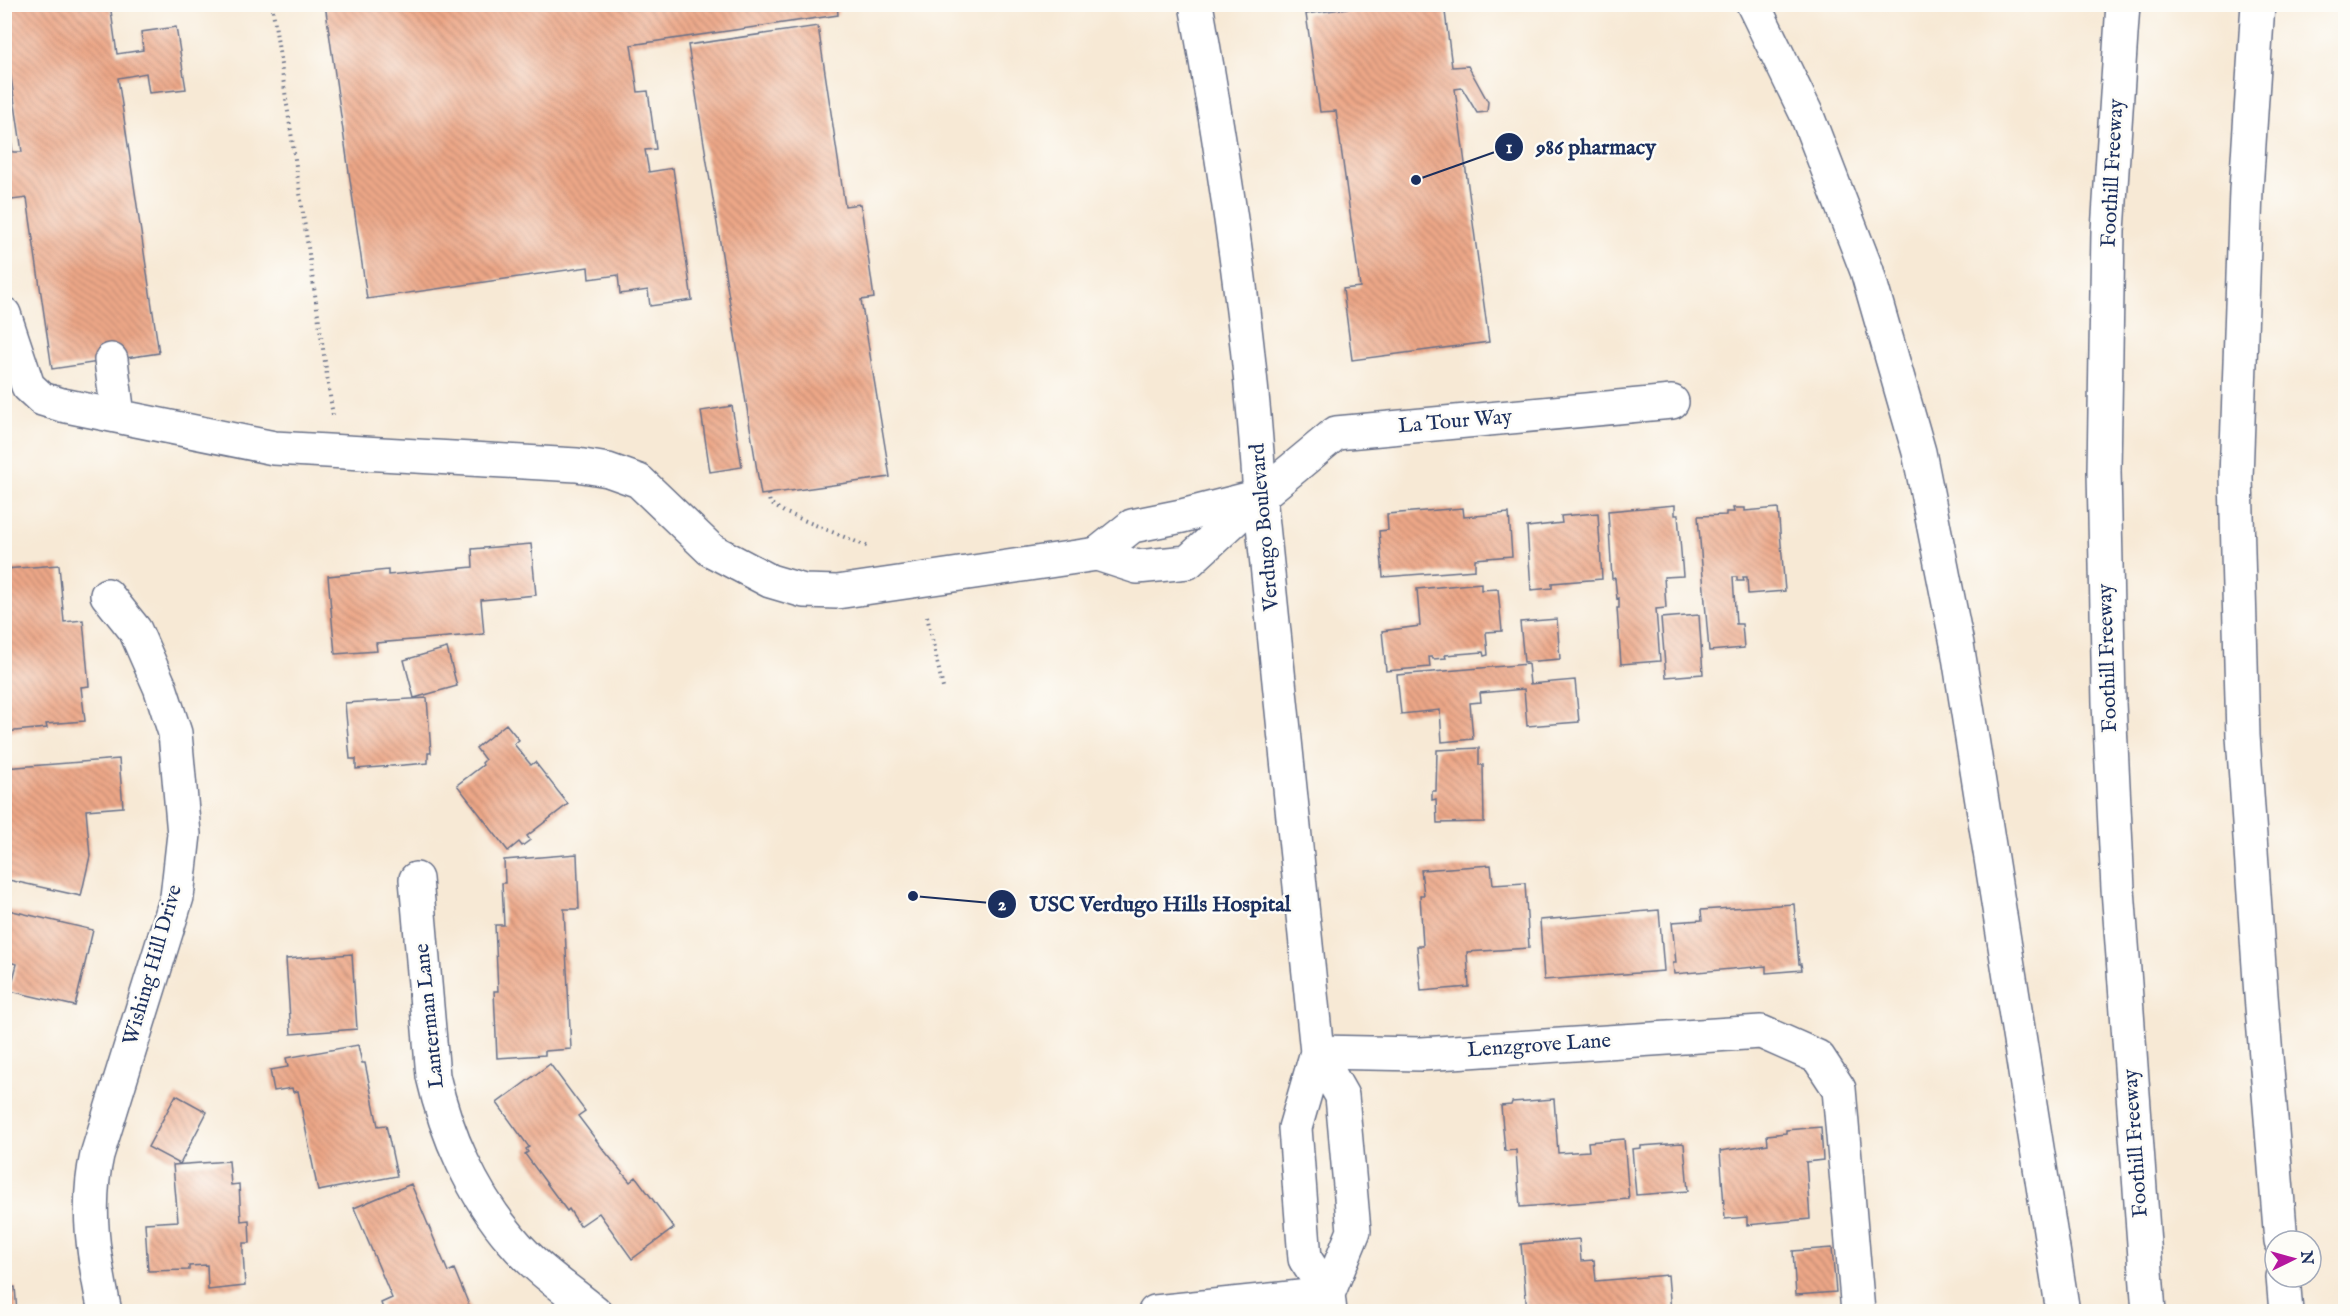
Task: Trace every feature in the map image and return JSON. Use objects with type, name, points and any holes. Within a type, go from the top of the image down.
[{"type":"main road","name":"Verdugo Boulevard","points":[[1196,4],[1226,184],[1256,423],[1260,496],[1317,1052],[1295,1128],[1305,1259],[1329,1303]]},
{"type":"main road","points":[[1753,4],[1806,113],[1867,271],[1919,452],[1959,656],[2063,1311]]},
{"type":"main road","name":"Foothill Freeway","points":[[2123,4],[2108,243],[2104,471],[2108,691],[2118,890],[2149,1311]]},
{"type":"main road","points":[[2258,4],[2246,190],[2236,478],[2243,736],[2279,1229]]},
{"type":"main road","points":[[4,314],[28,386],[42,399],[274,448],[577,465],[608,470],[639,481],[711,550],[770,581],[804,591],[837,592],[1097,554],[1132,525],[1182,516],[1260,496]]},
{"type":"main road","points":[[111,360],[118,416]]},
{"type":"main road","name":"La Tour Way","points":[[1097,554],[1137,567],[1188,562],[1260,496],[1336,433],[1672,402]]},
{"type":"main road","name":"Wishing Hill Drive","points":[[105,1311],[93,1249],[92,1177],[177,897],[184,834],[175,733],[160,687],[135,630],[107,595]]},
{"type":"main road","name":"Lanterman Lane","points":[[416,879],[433,1076],[439,1102],[458,1152],[490,1211],[512,1240],[536,1264],[595,1311]]},
{"type":"main road","name":"Lenzgrove Lane","points":[[1317,1052],[1422,1054],[1761,1032],[1818,1057],[1839,1089],[1858,1311]]},
{"type":"main road","name":"Verdugo Boulevard","points":[[1317,1052],[1342,1096],[1354,1231],[1329,1303]]},
{"type":"main road","points":[[2284,1289],[2286,1311]]},
{"type":"main road","points":[[1155,1311],[1329,1303]]},
{"type":"path","points":[[272,4],[334,420]]},
{"type":"path","points":[[768,494],[770,502],[784,512],[864,544],[878,552]]},
{"type":"path","points":[[926,611],[943,688]]},
{"type":"building","points":[[4,4],[110,4],[117,54],[143,50],[141,32],[176,27],[186,89],[149,93],[146,73],[118,78],[159,353],[52,369],[27,198],[4,201],[4,107],[13,152],[22,152],[4,30]]},
{"type":"building","points":[[325,4],[837,4],[838,15],[631,45],[638,92],[648,91],[656,149],[645,150],[649,172],[673,168],[692,300],[650,306],[648,290],[620,294],[618,275],[589,279],[588,267],[367,299]]},
{"type":"building","points":[[1377,4],[1444,4],[1452,67],[1468,66],[1488,102],[1487,112],[1477,113],[1462,88],[1455,89],[1489,342],[1352,360],[1343,289],[1360,287],[1336,111],[1320,112],[1306,14]]},
{"type":"building","points":[[818,26],[845,206],[860,204],[862,213],[874,298],[861,300],[890,477],[761,495],[688,45]]},
{"type":"building","points":[[732,406],[742,467],[710,472],[701,411]]},
{"type":"building","points":[[1675,505],[1675,515],[1678,515],[1683,576],[1664,577],[1666,608],[1656,609],[1660,661],[1621,664],[1617,608],[1619,608],[1619,598],[1617,599],[1615,578],[1612,579],[1608,511]]},
{"type":"building","points":[[1463,508],[1464,517],[1509,513],[1512,556],[1475,559],[1475,570],[1383,577],[1379,531],[1388,530],[1387,514]]},
{"type":"building","points":[[1733,508],[1745,508],[1745,511],[1778,508],[1785,591],[1748,594],[1747,577],[1743,577],[1744,581],[1737,581],[1737,577],[1733,577],[1736,624],[1742,624],[1744,648],[1709,651],[1698,516],[1726,515],[1726,512],[1734,512]]},
{"type":"building","points":[[1598,513],[1602,579],[1552,583],[1552,588],[1531,590],[1527,527],[1562,523],[1561,516]]},
{"type":"building","points":[[531,544],[536,595],[481,600],[484,634],[376,643],[377,651],[335,654],[328,576],[388,570],[388,575],[473,567],[472,549]]},
{"type":"building","points":[[59,565],[64,622],[83,620],[89,686],[81,687],[85,721],[46,724],[47,728],[4,732],[4,569]]},
{"type":"building","points":[[1481,583],[1481,590],[1498,589],[1502,631],[1486,632],[1488,655],[1484,656],[1483,652],[1445,655],[1446,658],[1429,657],[1430,667],[1386,671],[1382,631],[1420,626],[1417,589]]},
{"type":"building","points":[[1699,615],[1703,674],[1666,677],[1661,618]]},
{"type":"building","points":[[1557,619],[1560,659],[1524,662],[1520,622]]},
{"type":"building","points":[[447,648],[457,686],[414,698],[404,660]]},
{"type":"building","points":[[1528,664],[1530,684],[1575,680],[1579,722],[1527,726],[1524,689],[1480,693],[1481,702],[1470,703],[1473,739],[1442,742],[1440,710],[1401,714],[1397,675]]},
{"type":"building","points":[[427,698],[431,753],[428,753],[428,763],[356,769],[356,759],[350,759],[345,703]]},
{"type":"building","points":[[506,724],[519,740],[514,744],[531,765],[535,762],[568,804],[527,836],[530,840],[522,846],[519,842],[508,851],[457,785],[483,765],[485,760],[476,748]]},
{"type":"building","points":[[1479,748],[1479,765],[1483,765],[1484,822],[1437,823],[1436,799],[1432,800],[1432,791],[1436,791],[1437,750]]},
{"type":"building","points":[[119,759],[123,807],[86,810],[90,856],[81,896],[4,879],[4,768]]},
{"type":"building","points":[[577,854],[579,909],[564,909],[571,1049],[545,1051],[545,1055],[497,1058],[494,991],[498,991],[495,925],[504,925],[502,883],[505,883],[504,860]]},
{"type":"building","points":[[1491,865],[1493,885],[1525,883],[1529,948],[1467,952],[1469,987],[1421,991],[1417,946],[1423,946],[1420,895],[1424,895],[1421,870]]},
{"type":"building","points":[[1794,904],[1799,964],[1802,970],[1766,973],[1766,966],[1674,974],[1673,963],[1676,963],[1672,922],[1702,920],[1701,910]]},
{"type":"building","points":[[4,909],[93,930],[75,1006],[10,991],[17,964],[4,961]]},
{"type":"building","points":[[1659,910],[1664,971],[1544,980],[1540,920]]},
{"type":"building","points":[[352,954],[357,1029],[291,1034],[286,959]]},
{"type":"building","points":[[358,1045],[362,1063],[365,1063],[378,1126],[386,1125],[397,1176],[318,1191],[298,1091],[293,1092],[292,1088],[274,1091],[270,1070],[288,1067],[286,1058]]},
{"type":"building","points":[[550,1064],[585,1111],[578,1116],[630,1182],[636,1177],[674,1228],[632,1259],[599,1213],[580,1226],[569,1209],[567,1211],[525,1154],[529,1147],[497,1103]]},
{"type":"building","points":[[176,1095],[207,1112],[180,1164],[148,1147]]},
{"type":"building","points":[[1554,1099],[1558,1153],[1589,1151],[1588,1142],[1624,1139],[1629,1199],[1520,1207],[1516,1150],[1505,1151],[1501,1106],[1511,1105],[1512,1102]]},
{"type":"building","points":[[1821,1127],[1823,1160],[1806,1162],[1810,1219],[1747,1225],[1747,1217],[1725,1219],[1720,1151],[1768,1144],[1767,1135],[1786,1133],[1786,1130]]},
{"type":"building","points":[[1684,1144],[1688,1191],[1636,1195],[1632,1149],[1641,1148],[1641,1146]]},
{"type":"building","points":[[229,1161],[231,1185],[239,1184],[241,1221],[249,1220],[250,1243],[243,1243],[245,1286],[208,1290],[207,1265],[189,1266],[189,1270],[148,1271],[145,1223],[178,1221],[173,1165]]},
{"type":"building","points":[[411,1184],[448,1272],[454,1269],[472,1312],[384,1312],[381,1303],[392,1298],[354,1208]]},
{"type":"building","points":[[1579,1239],[1581,1261],[1594,1260],[1596,1281],[1668,1275],[1671,1312],[1595,1312],[1595,1306],[1527,1311],[1521,1244]]},
{"type":"building","points":[[1832,1248],[1836,1292],[1796,1295],[1793,1251]]},
{"type":"building","points":[[15,1287],[17,1312],[4,1312],[4,1288]]},
{"type":"place","name":"986 pharmacy","points":[[1416,180]]},
{"type":"place","name":"USC Verdugo Hills Hospital","points":[[913,896]]}]
